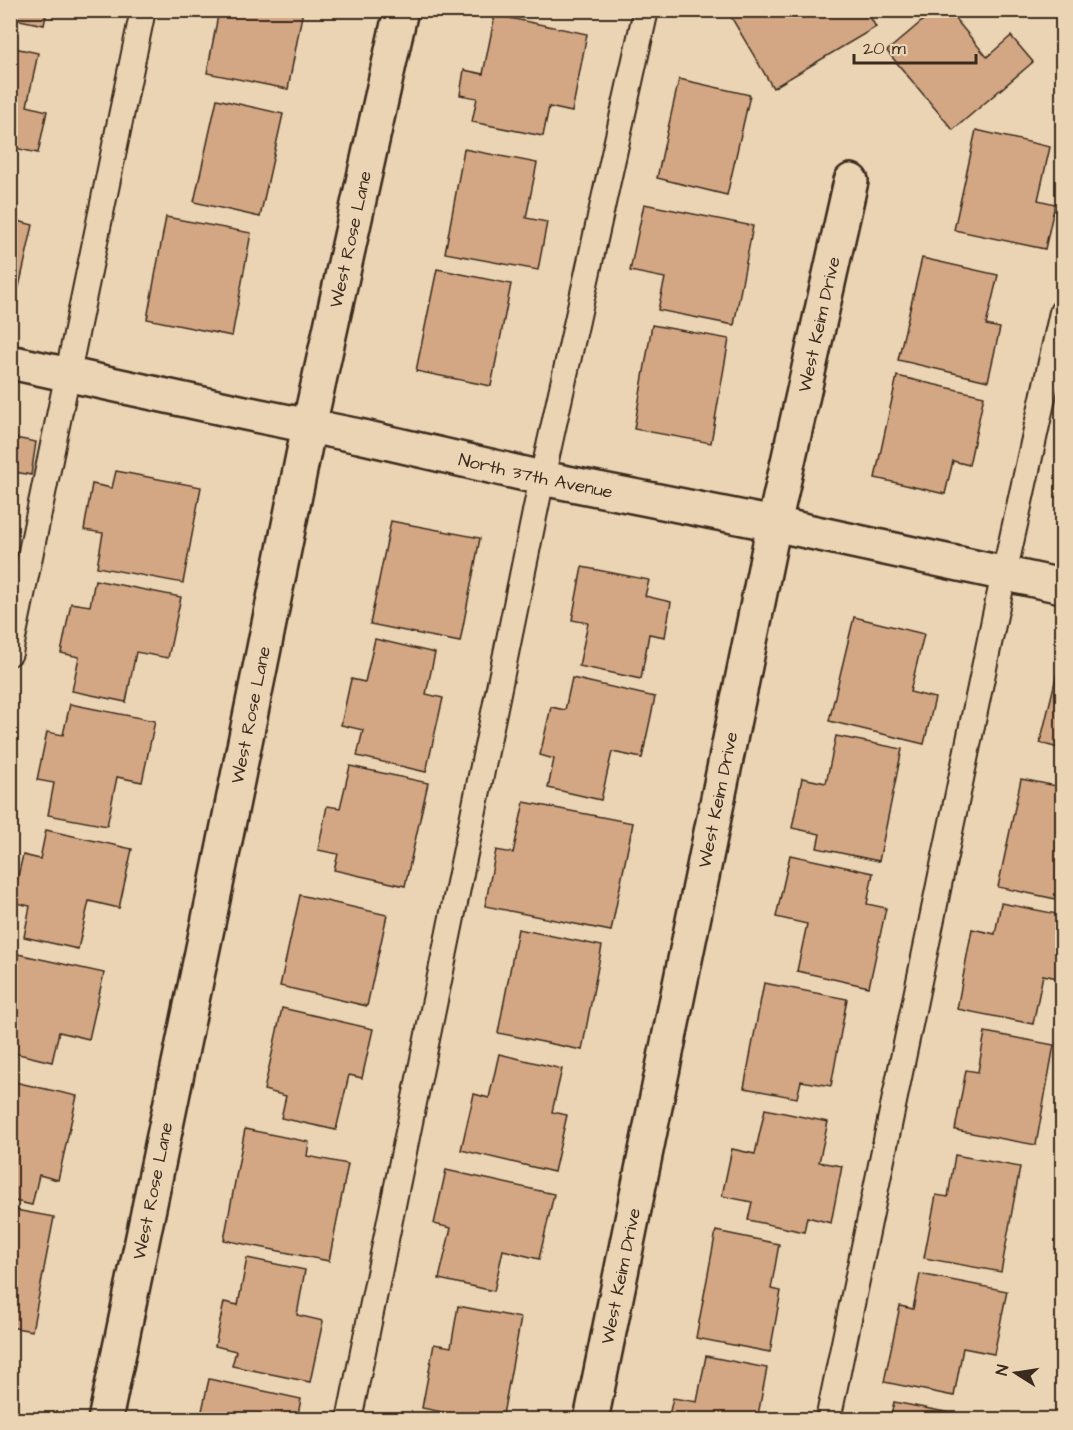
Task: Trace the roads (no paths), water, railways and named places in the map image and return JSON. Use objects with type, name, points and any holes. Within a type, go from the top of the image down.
[{"type":"street","name":"West Rose Lane","points":[[105,1419],[309,426],[402,10]]},
{"type":"street","name":"West Keim Drive","points":[[591,1419],[774,525],[851,181]]},
{"type":"street","name":"North 37th Avenue","points":[[10,362],[542,478],[1062,586]]},
{"type":"lane","points":[[10,653],[143,10]]},
{"type":"lane","points":[[349,1419],[542,478],[646,10]]},
{"type":"lane","points":[[828,1419],[1003,574],[1062,312]]}]
